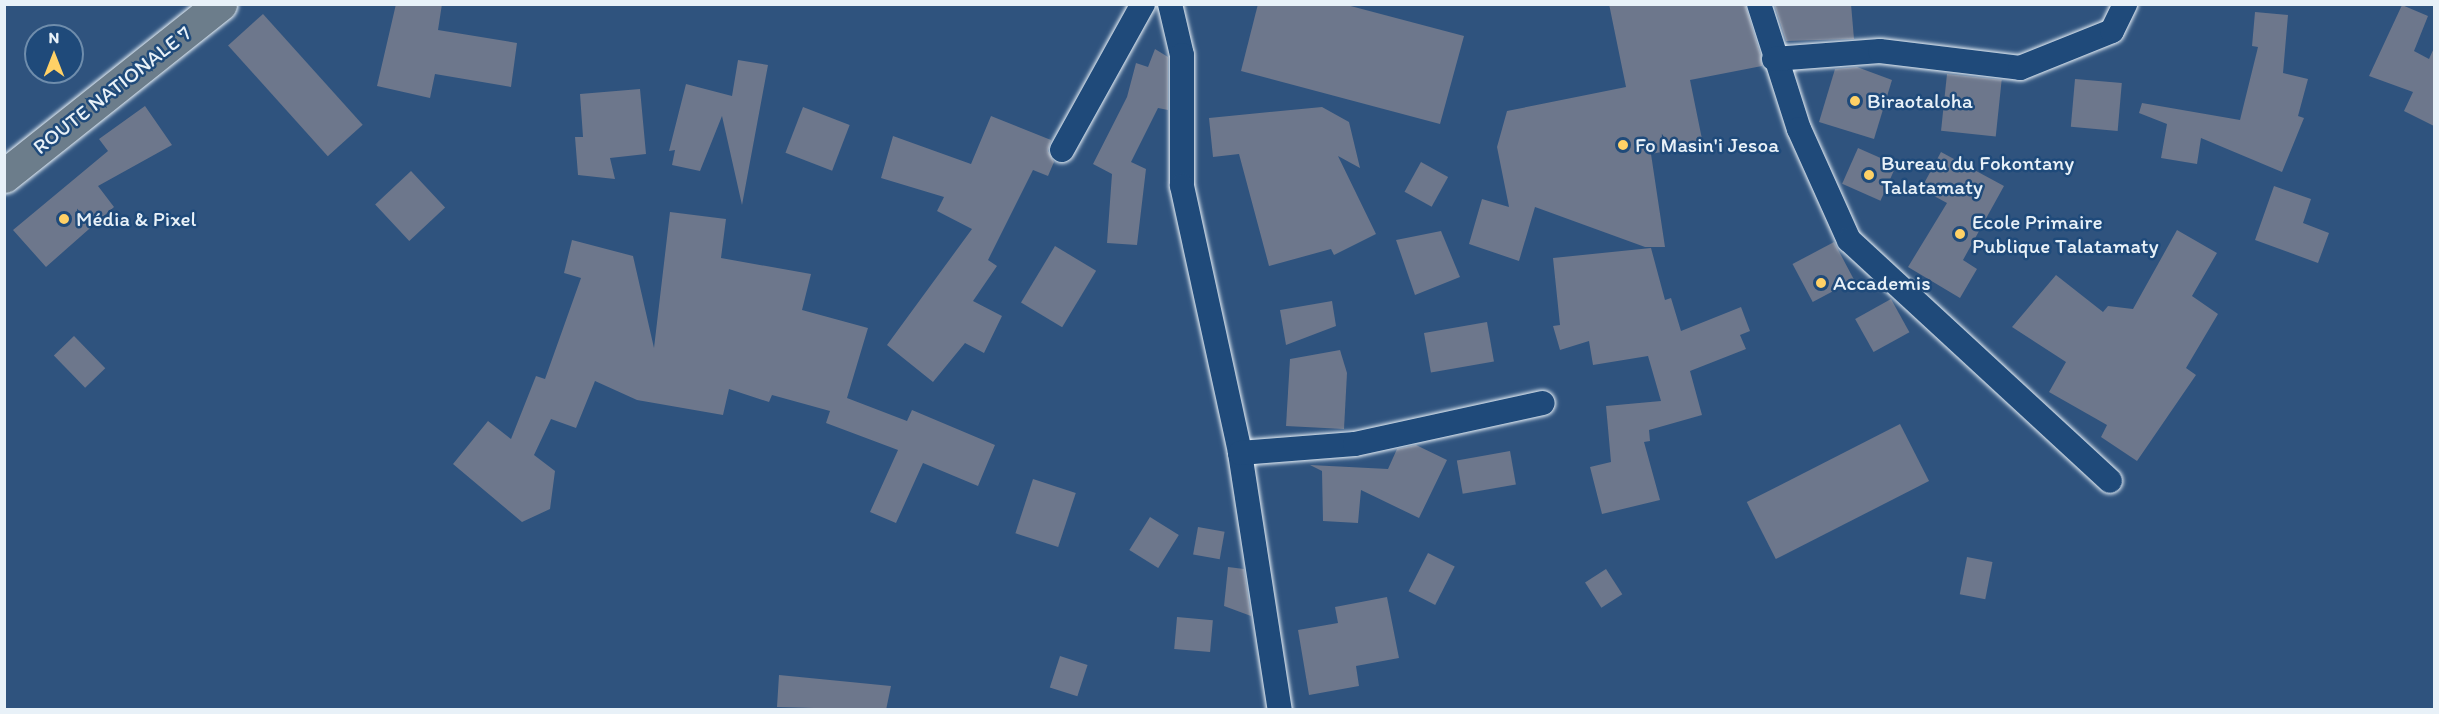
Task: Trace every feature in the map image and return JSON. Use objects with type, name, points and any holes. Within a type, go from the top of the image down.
[{"type":"main road","name":"ROUTE NATIONALE 7","points":[[4,176],[220,4]]},
{"type":"street","points":[[1062,150],[1143,4]]},
{"type":"street","points":[[1170,4],[1182,55],[1182,186],[1240,453],[1280,710]]},
{"type":"street","points":[[1759,4],[1774,59],[1849,240],[2110,481]]},
{"type":"street","points":[[1774,59],[1881,51],[2020,68],[2112,31],[2125,4]]},
{"type":"street","points":[[1240,453],[1355,444],[1543,404]]},
{"type":"building","points":[[396,4],[442,4],[438,30],[517,43],[511,87],[435,74],[430,98],[377,86]]},
{"type":"building","points":[[1258,4],[1343,4],[1464,36],[1440,124],[1241,71]]},
{"type":"building","points":[[1609,4],[1745,4],[1761,56],[1762,66],[1690,80],[1703,144],[1651,154],[1665,247],[1645,247],[1535,207],[1519,261],[1469,244],[1482,199],[1509,207],[1497,147],[1507,111],[1626,87]]},
{"type":"building","points":[[1774,4],[1851,4],[1854,39],[1786,41]]},
{"type":"building","points":[[2402,5],[2428,16],[2414,51],[2429,59],[2434,48],[2434,126],[2404,111],[2413,92],[2369,76]]},
{"type":"building","points":[[2255,12],[2288,15],[2283,73],[2308,79],[2298,116],[2304,118],[2282,172],[2201,138],[2197,164],[2161,158],[2167,124],[2139,113],[2142,103],[2240,120],[2258,47],[2252,46]]},
{"type":"building","points":[[263,14],[363,125],[328,156],[228,45]]},
{"type":"building","points":[[1155,49],[1168,57],[1168,110],[1158,108],[1131,162],[1146,169],[1137,245],[1107,243],[1112,174],[1093,164],[1127,97],[1136,63],[1148,67]]},
{"type":"building","points":[[738,60],[768,65],[742,205],[722,116],[700,171],[672,165],[675,150],[669,151],[686,84],[732,96]]},
{"type":"building","name":"Biraotaloha","points":[[1857,67],[1892,80],[1874,139],[1819,122],[1835,69]]},
{"type":"building","points":[[1947,74],[2002,80],[1996,136],[1941,131]]},
{"type":"building","points":[[2075,79],[2122,83],[2118,131],[2071,127]]},
{"type":"building","points":[[640,89],[646,154],[610,158],[615,179],[578,175],[575,137],[583,137],[580,94]]},
{"type":"building","points":[[145,106],[172,145],[98,186],[114,207],[46,267],[13,230],[108,151],[99,139]]},
{"type":"building","points":[[803,107],[850,125],[832,171],[785,153]]},
{"type":"building","points":[[1322,107],[1349,122],[1360,168],[1338,156],[1376,234],[1334,255],[1331,249],[1269,266],[1239,154],[1213,157],[1209,118]]},
{"type":"building","points":[[991,116],[1051,140],[1048,151],[1054,162],[1048,176],[1033,170],[988,260],[997,266],[973,301],[1002,316],[984,353],[965,343],[933,382],[887,345],[972,229],[937,211],[944,197],[881,178],[893,136],[971,164]]},
{"type":"building","name":"Bureau du Fokontany Talatamaty","points":[[1858,148],[1896,165],[1881,201],[1842,184]]},
{"type":"building","points":[[1941,152],[2004,186],[1963,260],[1977,269],[1960,298],[1908,267],[1947,203],[1921,189]]},
{"type":"building","points":[[1421,162],[1448,177],[1432,207],[1405,192]]},
{"type":"building","points":[[411,171],[445,208],[409,241],[375,204]]},
{"type":"building","points":[[2274,186],[2311,199],[2303,223],[2329,233],[2318,263],[2255,240]]},
{"type":"building","points":[[670,212],[726,219],[721,258],[811,274],[802,310],[868,328],[847,398],[907,421],[912,410],[995,445],[978,486],[923,463],[896,523],[870,512],[898,450],[826,423],[830,411],[772,395],[769,402],[729,389],[723,415],[637,400],[595,381],[576,428],[551,419],[534,455],[555,471],[550,509],[522,522],[453,464],[488,421],[511,439],[536,376],[545,379],[581,278],[564,273],[572,240],[633,256],[654,348]]},
{"type":"building","points":[[2177,230],[2217,253],[2192,296],[2218,314],[2186,368],[2196,375],[2137,461],[2101,437],[2107,425],[2049,392],[2066,362],[2012,327],[2056,275],[2103,312],[2108,306],[2133,309]]},
{"type":"building","points":[[1441,231],[1460,277],[1415,295],[1396,240]]},
{"type":"building","points":[[1834,242],[1854,280],[1813,302],[1793,264]]},
{"type":"building","points":[[1055,246],[1096,271],[1062,327],[1021,303]]},
{"type":"building","points":[[1651,248],[1665,300],[1671,298],[1681,331],[1741,307],[1750,331],[1740,335],[1746,349],[1690,371],[1702,415],[1649,430],[1650,441],[1644,442],[1660,500],[1602,514],[1590,467],[1611,462],[1606,406],[1661,401],[1648,356],[1593,365],[1589,341],[1560,350],[1553,326],[1560,325],[1553,258]]},
{"type":"building","points":[[1891,299],[1909,332],[1874,352],[1855,319]]},
{"type":"building","points":[[1332,301],[1336,326],[1286,345],[1280,310]]},
{"type":"building","points":[[1487,322],[1494,361],[1431,373],[1424,333]]},
{"type":"building","points":[[74,336],[105,368],[85,388],[54,355]]},
{"type":"building","points":[[1340,350],[1347,373],[1344,429],[1286,426],[1290,359]]},
{"type":"building","points":[[1900,424],[1929,481],[1776,559],[1747,502]]},
{"type":"building","points":[[1416,445],[1447,460],[1419,518],[1361,490],[1358,523],[1323,521],[1322,471],[1310,465],[1388,469],[1397,449]]},
{"type":"building","points":[[1510,451],[1516,484],[1463,494],[1457,460]]},
{"type":"building","points":[[1033,479],[1076,493],[1058,547],[1015,533]]},
{"type":"building","points":[[1150,517],[1179,535],[1158,568],[1129,550]]},
{"type":"building","points":[[1198,527],[1225,532],[1220,559],[1193,555]]},
{"type":"building","points":[[1428,553],[1455,567],[1435,605],[1408,591]]},
{"type":"building","points":[[1967,557],[1993,562],[1985,599],[1960,594]]},
{"type":"building","points":[[1228,567],[1244,569],[1251,616],[1224,606]]},
{"type":"building","points":[[1606,569],[1622,594],[1601,608],[1585,583]]},
{"type":"building","points":[[1387,597],[1399,658],[1356,666],[1359,686],[1309,695],[1298,630],[1338,623],[1335,607]]},
{"type":"building","points":[[1177,617],[1213,620],[1210,652],[1174,649]]},
{"type":"building","points":[[1060,656],[1088,665],[1077,696],[1050,687]]},
{"type":"building","points":[[779,675],[891,686],[886,710],[777,707]]},
{"type":"place","name":"Biraotaloha","points":[[1855,101]]},
{"type":"place","name":"Fo Masin'i Jesoa","points":[[1623,145]]},
{"type":"place","name":"Bureau du Fokontany Talatamaty","points":[[1869,175]]},
{"type":"place","name":"Média & Pixel","points":[[64,219]]},
{"type":"place","name":"Ecole Primaire Publique Talatamaty","points":[[1960,234]]},
{"type":"place","name":"Accademis","points":[[1821,283]]}]
